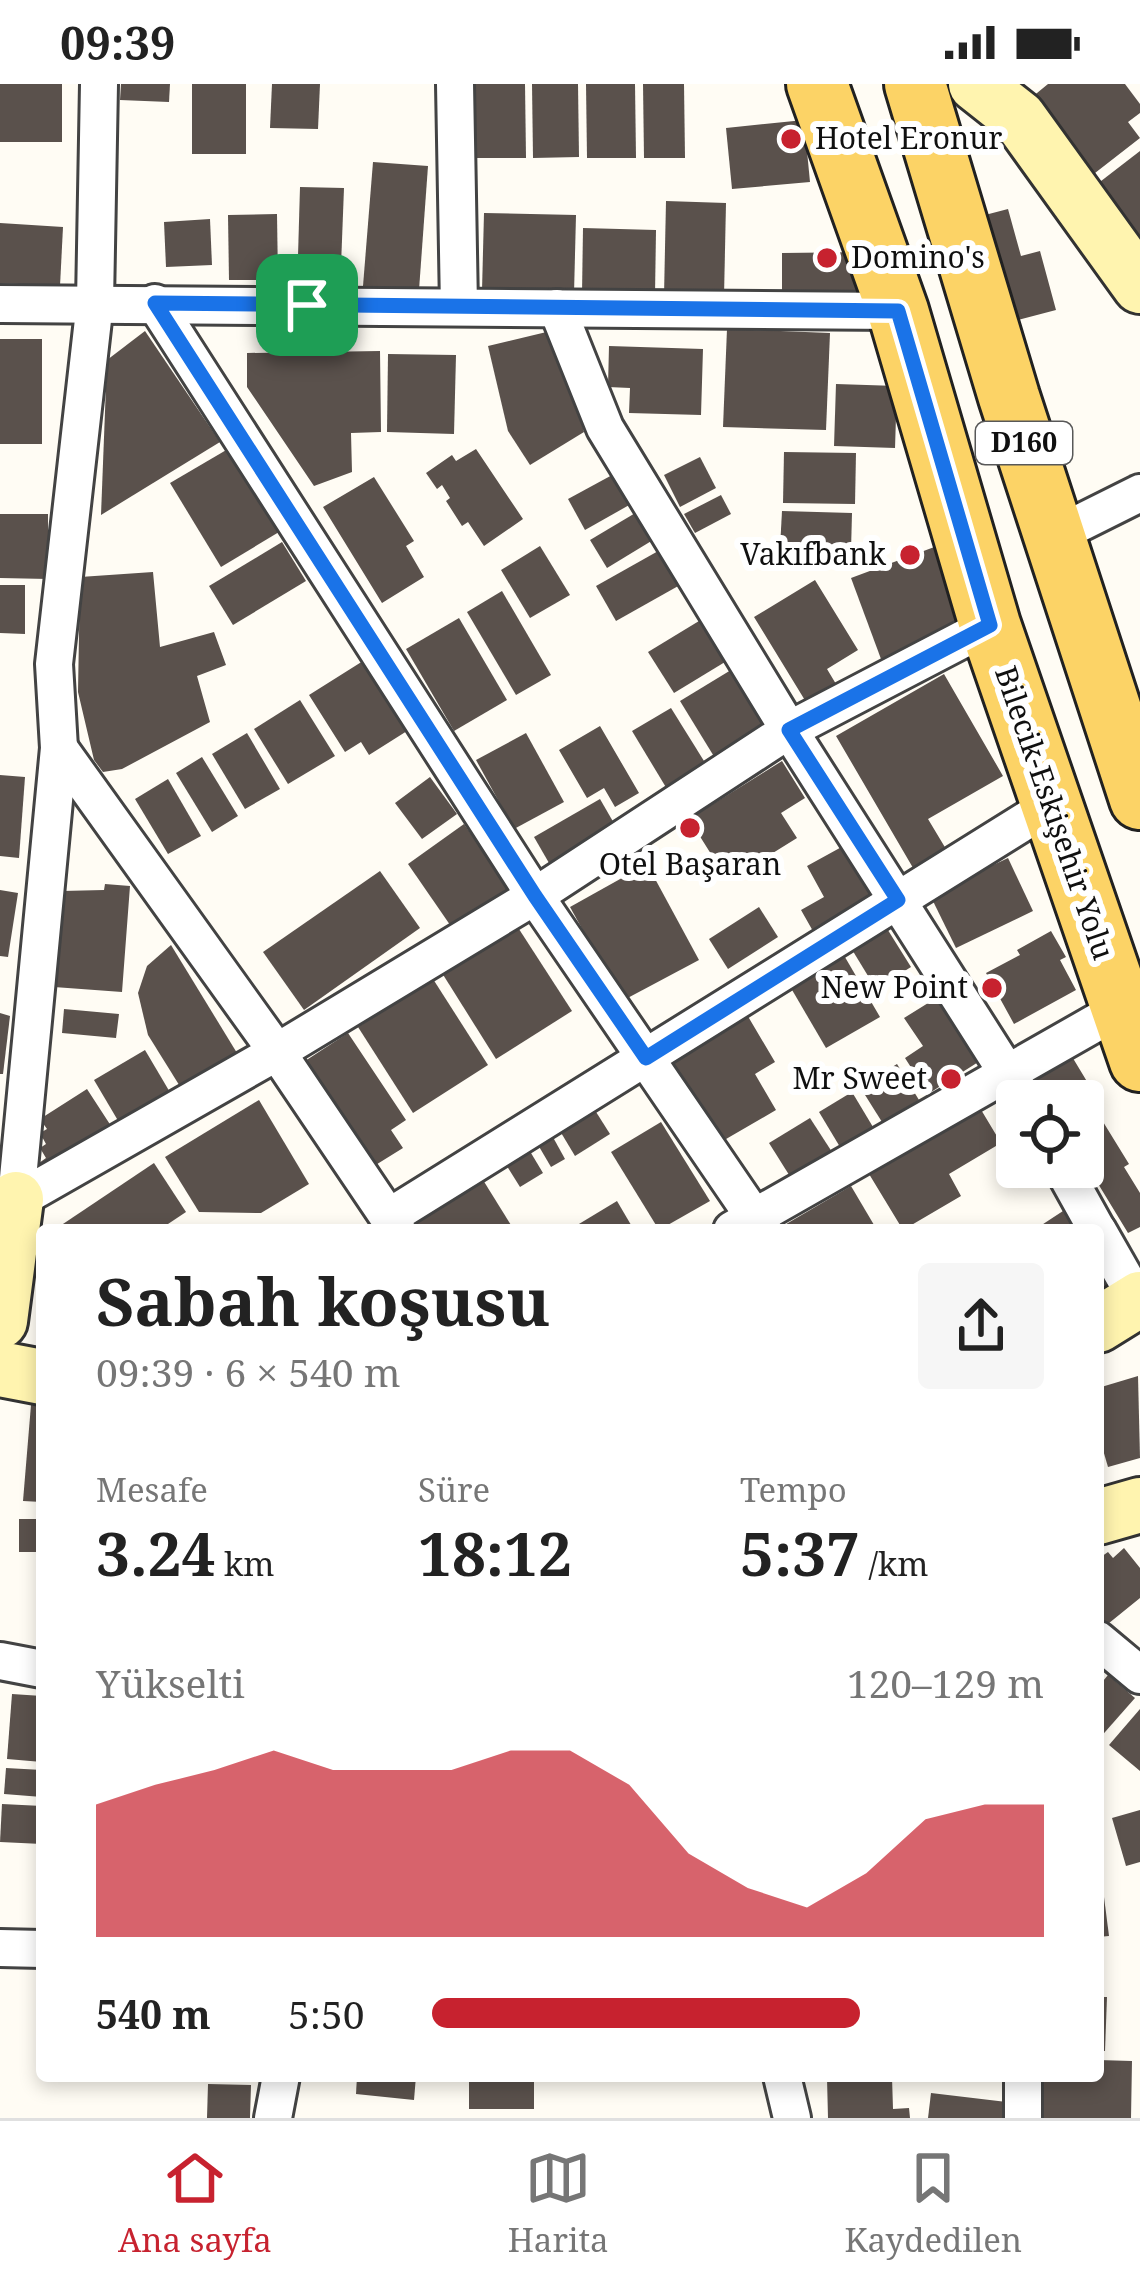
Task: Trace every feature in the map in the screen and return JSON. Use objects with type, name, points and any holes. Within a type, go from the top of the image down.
[{"type":"main road","name":"Bilecik-Eskişehir Yolu","points":[[817,84],[898,311],[990,625],[1130,1035]]},
{"type":"main road","name":"D160","points":[[915,84],[1140,799]]},
{"type":"street","points":[[0,1321],[17,983],[59,748],[54,664],[95,302],[99,84]]},
{"type":"street","points":[[455,84],[459,307]]},
{"type":"street","points":[[976,84],[1019,118],[1140,286]]},
{"type":"street","points":[[155,303],[749,1224]]},
{"type":"street","points":[[0,304],[898,311]]},
{"type":"street","points":[[557,308],[605,428],[789,730],[1013,1080]]},
{"type":"street","points":[[1054,536],[1140,493]]},
{"type":"street","points":[[8,1204],[278,1052],[535,896],[789,730],[990,625]]},
{"type":"street","points":[[59,748],[278,1052],[393,1224],[646,1058],[1051,805]]},
{"type":"street","points":[[1030,1080],[1130,1035]]},
{"type":"street","points":[[752,1224],[996,1097]]},
{"type":"street","points":[[1074,1188],[1094,1224]]},
{"type":"street","points":[[1104,1248],[1125,1308]]},
{"type":"street","points":[[0,1369],[36,1376]]},
{"type":"street","points":[[1104,1515],[1140,1505]]},
{"type":"street","points":[[1104,1645],[1140,1675]]},
{"type":"street","points":[[0,1661],[36,1668]]},
{"type":"street","points":[[0,1948],[36,1949]]},
{"type":"street","points":[[273,2118],[280,2082]]},
{"type":"street","points":[[783,2082],[792,2118]]},
{"type":"street","points":[[1023,2082],[1023,2118]]},
{"type":"building","points":[[0,84],[62,84],[62,142],[0,142]]},
{"type":"building","points":[[121,84],[170,84],[169,102],[120,100]]},
{"type":"building","points":[[192,84],[246,84],[246,154],[192,154]]},
{"type":"building","points":[[272,84],[320,84],[318,129],[270,128]]},
{"type":"building","points":[[460,84],[525,84],[526,158],[461,158]]},
{"type":"building","points":[[532,84],[578,84],[579,157],[533,158]]},
{"type":"building","points":[[586,84],[635,84],[636,158],[587,158]]},
{"type":"building","points":[[643,84],[684,84],[685,158],[644,158]]},
{"type":"building","points":[[1048,84],[1125,84],[1140,104],[1140,113],[1128,122],[1140,138],[1086,180],[1026,102]]},
{"type":"building","points":[[804,120],[810,182],[732,189],[726,128]]},
{"type":"building","points":[[1140,151],[1140,250],[1092,188]]},
{"type":"building","points":[[373,162],[428,166],[419,290],[363,286]]},
{"type":"building","points":[[300,187],[344,188],[340,292],[297,291]]},
{"type":"building","points":[[666,201],[726,203],[724,297],[664,296]]},
{"type":"building","points":[[1008,209],[1021,256],[1040,251],[1056,310],[1014,321],[985,215]]},
{"type":"building","points":[[484,213],[576,215],[574,294],[482,291]]},
{"type":"building","points":[[277,214],[278,280],[229,280],[228,215]]},
{"type":"building","points":[[210,219],[212,265],[166,267],[164,222]]},
{"type":"building","points":[[0,223],[63,227],[60,286],[0,283]]},
{"type":"building","points":[[583,228],[656,230],[655,295],[582,294]]},
{"type":"building","points":[[866,252],[866,303],[782,304],[782,253]]},
{"type":"building","points":[[559,329],[584,432],[530,465],[508,431],[488,346]]},
{"type":"building","points":[[727,329],[830,333],[826,430],[723,427]]},
{"type":"building","points":[[145,331],[220,442],[101,515],[107,360]]},
{"type":"building","points":[[0,339],[42,339],[42,444],[0,444]]},
{"type":"building","points":[[609,346],[703,349],[701,415],[629,413],[630,388],[608,387]]},
{"type":"building","points":[[380,351],[381,432],[351,433],[352,472],[314,486],[247,387],[247,353]]},
{"type":"building","points":[[388,354],[456,355],[454,434],[387,432]]},
{"type":"building","points":[[836,384],[897,386],[895,448],[834,446]]},
{"type":"building","points":[[228,449],[279,532],[221,567],[170,483]]},
{"type":"building","points":[[476,449],[523,519],[484,546],[468,522],[462,526],[442,485],[437,489],[426,473],[452,455],[456,461]]},
{"type":"building","points":[[784,452],[856,453],[855,504],[783,503]]},
{"type":"building","points":[[700,457],[716,488],[680,507],[664,475]]},
{"type":"building","points":[[614,474],[631,504],[585,530],[568,499]]},
{"type":"building","points":[[374,477],[414,541],[406,546],[424,577],[382,603],[323,507]]},
{"type":"building","points":[[721,495],[731,514],[695,533],[684,514]]},
{"type":"building","points":[[782,511],[852,513],[851,551],[780,548]]},
{"type":"building","points":[[637,512],[653,540],[607,568],[590,540]]},
{"type":"building","points":[[0,514],[48,514],[48,579],[0,578]]},
{"type":"building","points":[[282,542],[306,581],[233,625],[209,586]]},
{"type":"building","points":[[540,546],[570,595],[530,618],[501,570]]},
{"type":"building","points":[[937,546],[968,626],[881,659],[851,578]]},
{"type":"building","points":[[660,550],[680,585],[616,621],[596,586]]},
{"type":"building","points":[[153,572],[160,647],[214,632],[226,665],[197,676],[210,722],[122,769],[103,772],[94,760],[78,692],[80,577]]},
{"type":"building","points":[[815,580],[858,650],[827,669],[836,684],[806,702],[754,617]]},
{"type":"building","points":[[0,585],[25,585],[25,634],[0,633]]},
{"type":"building","points":[[502,591],[551,675],[516,695],[467,612]]},
{"type":"building","points":[[459,618],[507,700],[454,731],[406,649]]},
{"type":"building","points":[[699,621],[725,662],[674,693],[648,652]]},
{"type":"building","points":[[363,661],[407,731],[369,755],[361,742],[345,752],[309,695]]},
{"type":"building","points":[[731,670],[769,733],[718,763],[680,701]]},
{"type":"building","points":[[944,674],[1003,776],[928,819],[949,854],[916,873],[836,736]]},
{"type":"building","points":[[300,700],[335,756],[288,784],[254,729]]},
{"type":"building","points":[[671,708],[709,769],[670,794],[632,731]]},
{"type":"building","points":[[600,726],[639,793],[615,807],[604,788],[587,798],[559,750]]},
{"type":"building","points":[[247,733],[280,789],[245,809],[212,754]]},
{"type":"building","points":[[526,733],[564,802],[514,829],[476,760]]},
{"type":"building","points":[[202,757],[238,816],[212,832],[176,773]]},
{"type":"building","points":[[782,761],[805,798],[781,813],[797,838],[728,881],[689,819]]},
{"type":"building","points":[[0,775],[25,777],[19,858],[0,856]]},
{"type":"building","points":[[430,777],[457,814],[422,839],[395,803]]},
{"type":"building","points":[[168,779],[201,836],[168,854],[135,799]]},
{"type":"building","points":[[600,799],[615,825],[549,863],[534,837]]},
{"type":"building","points":[[464,824],[514,895],[457,935],[408,864]]},
{"type":"building","points":[[847,844],[881,906],[818,940],[801,910],[824,897],[807,866]]},
{"type":"building","points":[[1008,858],[1033,911],[956,948],[930,895]]},
{"type":"building","points":[[647,864],[699,960],[622,1001],[570,907]]},
{"type":"building","points":[[380,871],[420,928],[304,1010],[263,952]]},
{"type":"building","points":[[105,884],[130,886],[122,992],[54,987],[62,891],[104,890]]},
{"type":"building","points":[[0,890],[18,893],[8,957],[0,956]]},
{"type":"building","points":[[759,907],[778,937],[728,969],[709,939]]},
{"type":"building","points":[[517,926],[572,1011],[496,1059],[442,973]]},
{"type":"building","points":[[886,927],[911,967],[876,989],[851,948]]},
{"type":"building","points":[[1051,931],[1066,957],[1060,960],[1076,990],[1014,1024],[986,973]]},
{"type":"building","points":[[171,945],[237,1053],[181,1088],[148,1035],[138,993],[147,966]]},
{"type":"building","points":[[842,952],[880,1017],[826,1048],[788,983]]},
{"type":"building","points":[[433,979],[488,1065],[413,1113],[358,1027]]},
{"type":"building","points":[[941,995],[983,1059],[928,1094],[905,1058],[923,1046],[904,1018]]},
{"type":"building","points":[[64,1009],[119,1014],[116,1038],[62,1033]]},
{"type":"building","points":[[0,1013],[10,1016],[3,1074],[0,1074]]},
{"type":"building","points":[[746,1013],[775,1062],[755,1074],[776,1110],[714,1146],[664,1061]]},
{"type":"building","points":[[348,1033],[406,1120],[391,1130],[403,1148],[374,1166],[305,1061]]},
{"type":"building","points":[[145,1050],[171,1094],[120,1124],[94,1080]]},
{"type":"building","points":[[1068,1050],[1086,1080],[1035,1080],[1031,1073]]},
{"type":"building","points":[[897,1064],[919,1100],[882,1122],[860,1087]]},
{"type":"building","points":[[87,1089],[113,1129],[45,1172],[39,1163],[46,1158],[40,1133],[47,1129],[40,1119]]},
{"type":"building","points":[[852,1092],[873,1127],[840,1147],[819,1112]]},
{"type":"building","points":[[259,1100],[309,1184],[261,1213],[199,1212],[165,1157]]},
{"type":"building","points":[[977,1103],[996,1135],[996,1146],[949,1174],[961,1196],[913,1224],[899,1224],[866,1169]]},
{"type":"building","points":[[591,1104],[610,1134],[575,1156],[557,1126]]},
{"type":"building","points":[[810,1118],[832,1152],[791,1178],[769,1143]]},
{"type":"building","points":[[661,1122],[710,1201],[670,1224],[655,1224],[611,1152]]},
{"type":"building","points":[[1104,1123],[1140,1193],[1140,1227],[1128,1233],[1101,1188]]},
{"type":"building","points":[[549,1130],[565,1159],[551,1167],[534,1138]]},
{"type":"building","points":[[525,1143],[543,1173],[520,1187],[502,1158]]},
{"type":"building","points":[[154,1163],[186,1212],[168,1224],[63,1224]]},
{"type":"building","points":[[483,1180],[510,1224],[412,1224]]},
{"type":"building","points":[[851,1186],[873,1224],[786,1224]]},
{"type":"building","points":[[617,1201],[630,1224],[579,1224]]},
{"type":"building","points":[[1063,1211],[1071,1224],[1043,1224]]},
{"type":"building","points":[[1104,1275],[1119,1298],[1104,1307]]},
{"type":"building","points":[[1138,1376],[1140,1458],[1108,1467],[1104,1453],[1104,1386]]},
{"type":"building","points":[[31,1405],[36,1405],[36,1502],[23,1501]]},
{"type":"building","points":[[19,1519],[36,1519],[36,1552],[19,1552]]},
{"type":"building","points":[[1124,1548],[1140,1568],[1140,1598],[1104,1627],[1104,1555],[1108,1552],[1113,1558]]},
{"type":"building","points":[[1108,1675],[1135,1698],[1104,1733],[1104,1680]]},
{"type":"building","points":[[12,1694],[36,1696],[36,1761],[7,1759]]},
{"type":"building","points":[[1140,1709],[1140,1771],[1109,1745]]},
{"type":"building","points":[[6,1768],[36,1770],[36,1797],[4,1794]]},
{"type":"building","points":[[2,1804],[36,1806],[36,1844],[0,1842]]},
{"type":"building","points":[[1140,1810],[1140,1862],[1126,1866],[1112,1818]]},
{"type":"building","points":[[1104,1897],[1109,1936],[1104,1936]]},
{"type":"building","points":[[1104,1997],[1107,1997],[1105,2051]]},
{"type":"building","points":[[1104,2060],[1132,2061],[1131,2118],[1034,2118],[1035,2082],[1104,2082]]},
{"type":"building","points":[[357,2082],[416,2082],[414,2100],[356,2094]]},
{"type":"building","points":[[469,2082],[534,2082],[534,2109],[469,2109]]},
{"type":"building","points":[[827,2082],[892,2082],[893,2109],[909,2108],[910,2118],[828,2118]]},
{"type":"building","points":[[208,2084],[251,2085],[250,2118],[207,2118]]},
{"type":"building","points":[[931,2093],[1015,2103],[1014,2118],[928,2118]]},
{"type":"place","name":"Hotel Eronur","points":[[791,139]]},
{"type":"place","name":"Domino's","points":[[827,258]]},
{"type":"place","name":"Vakıfbank","points":[[910,555]]},
{"type":"place","name":"Otel Başaran","points":[[690,828]]},
{"type":"place","name":"New Point","points":[[992,988]]},
{"type":"place","name":"Mr Sweet","points":[[951,1079]]},
{"type":"route","points":[[155,303],[307,305],[898,311],[990,625],[789,730],[898,900],[646,1058],[535,896],[155,303]]}]
